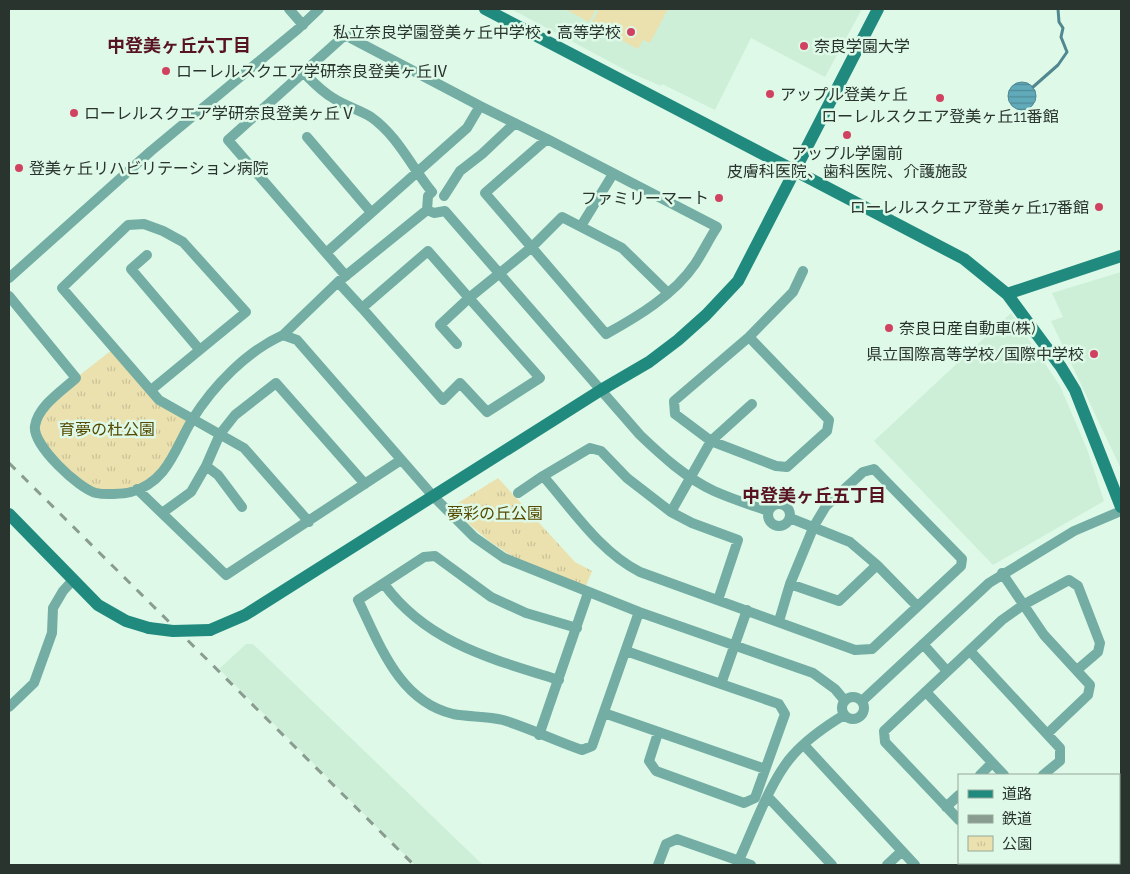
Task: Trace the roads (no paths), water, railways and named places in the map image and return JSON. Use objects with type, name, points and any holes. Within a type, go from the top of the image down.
[{"type":"street","points":[[289,9],[303,25]]},
{"type":"street","points":[[9,278],[151,151],[303,25],[319,9]]},
{"type":"street","points":[[485,9],[964,259],[1007,294],[1061,367],[1075,390],[1121,507]]},
{"type":"street","points":[[9,514],[98,605],[126,621],[149,628],[173,631],[210,630],[245,615],[601,390],[649,362],[706,315],[738,281],[878,9]]},
{"type":"street","points":[[362,308],[428,251],[540,378],[487,412],[460,383],[443,400],[362,308],[326,253],[228,140],[345,35],[480,106],[547,139],[717,227],[694,266],[668,293],[630,321],[606,334],[486,193],[547,139]]},
{"type":"street","points":[[304,73],[320,90],[371,118],[391,136],[407,156],[415,172],[432,192]]},
{"type":"street","points":[[326,253],[370,211],[467,128],[480,106]]},
{"type":"street","points":[[444,196],[460,171],[482,154],[514,123]]},
{"type":"street","points":[[307,137],[370,211]]},
{"type":"street","points":[[581,226],[613,174]]},
{"type":"street","points":[[9,296],[76,378],[40,412],[34,427],[42,448],[67,474],[96,493],[130,492],[164,473],[192,420],[218,384],[267,342],[283,335],[342,279],[427,210],[428,196],[432,192],[438,192],[444,196],[448,206],[445,211]]},
{"type":"street","points":[[427,210],[434,213],[445,211]]},
{"type":"street","points":[[445,211],[640,435],[660,454],[690,477],[714,490],[768,512]]},
{"type":"street","points":[[457,344],[440,325],[497,273],[532,247],[562,218],[622,248],[668,293]]},
{"type":"street","points":[[151,390],[246,312],[183,242],[163,230],[144,224],[128,225],[62,288],[159,400],[244,448],[309,522]]},
{"type":"street","points":[[147,255],[131,269],[199,349]]},
{"type":"street","points":[[1007,294],[1121,256]]},
{"type":"street","points":[[749,337],[829,420],[827,431],[787,467],[776,466],[710,441],[675,414],[674,401],[749,337],[793,292],[803,271]]},
{"type":"street","points":[[283,335],[297,340],[432,496],[474,537],[504,558],[588,593],[813,673],[835,688],[845,701]]},
{"type":"street","points":[[162,514],[191,492],[206,466],[220,434],[235,415],[276,383],[365,484]]},
{"type":"street","points":[[671,512],[710,441],[752,404]]},
{"type":"street","points":[[518,494],[543,476],[590,448],[601,451],[626,478],[671,512],[692,523],[738,540],[718,600]]},
{"type":"street","points":[[137,489],[226,575],[401,460]]},
{"type":"street","points":[[206,466],[218,475],[242,507]]},
{"type":"street","points":[[543,476],[606,548],[626,565],[855,650],[872,649],[961,566],[962,559],[874,469],[864,472],[826,506],[814,526],[790,584],[779,621]]},
{"type":"street","points":[[781,504],[790,510],[790,518],[786,524],[776,526],[769,518],[768,512],[773,505],[781,504]]},
{"type":"street","points":[[862,701],[989,583],[1074,531],[1121,511]]},
{"type":"street","points":[[790,518],[850,542],[877,565],[917,606]]},
{"type":"street","points":[[577,628],[526,613],[491,597],[435,556],[424,557],[358,600],[400,680],[415,695],[433,706],[453,714],[502,720],[582,750],[592,746],[640,612]]},
{"type":"street","points":[[790,584],[839,601],[877,565]]},
{"type":"street","points":[[1002,574],[1044,635],[1090,685],[1088,695],[1046,734]]},
{"type":"street","points":[[9,707],[34,683],[52,633],[53,608],[63,590],[73,580]]},
{"type":"street","points":[[958,819],[885,742],[884,731],[1002,620],[1023,605],[1069,580],[1078,586],[1100,643],[1098,652],[1077,670]]},
{"type":"street","points":[[384,584],[398,604],[450,641],[482,656],[559,680]]},
{"type":"street","points":[[539,735],[588,593]]},
{"type":"street","points":[[721,684],[746,610]]},
{"type":"street","points":[[923,644],[947,671]]},
{"type":"street","points":[[626,651],[779,704],[785,714],[756,798],[744,802],[656,772],[649,761],[658,733]]},
{"type":"street","points":[[970,652],[1060,748],[1060,760],[1045,774]]},
{"type":"street","points":[[926,692],[1003,774]]},
{"type":"street","points":[[855,697],[862,701],[864,711],[860,717],[854,720],[844,716],[842,706],[845,701],[855,697]]},
{"type":"street","points":[[604,713],[765,769]]},
{"type":"street","points":[[739,860],[768,797],[792,756],[844,716]]},
{"type":"street","points":[[804,745],[915,865]]},
{"type":"street","points":[[981,774],[992,763]]},
{"type":"street","points":[[946,807],[958,796]]},
{"type":"street","points":[[768,797],[832,865]]},
{"type":"street","points":[[658,865],[666,844],[677,839],[751,865]]},
{"type":"street","points":[[886,865],[902,851]]},
{"type":"water","points":[[1022,82],[1032,86],[1036,96],[1032,106],[1022,110],[1012,106],[1008,96],[1012,86]]},
{"type":"waterway","points":[[1033,87],[1058,65],[1067,52],[1061,37],[1063,28],[1059,22],[1058,9]]},
{"type":"railway","points":[[9,463],[414,865]]},
{"type":"place","name":"私立奈良学園登美ヶ丘中学校・高等学校","points":[[631,32]]},
{"type":"place","name":"奈良学園大学","points":[[804,46]]},
{"type":"place","name":"ローレルスクエア学研奈良登美ヶ丘Ⅳ","points":[[166,71]]},
{"type":"place","name":"アップル登美ヶ丘","points":[[770,94]]},
{"type":"place","name":"ローレルスクエア登美ヶ丘11番館","points":[[940,98]]},
{"type":"place","name":"ローレルスクエア学研奈良登美ヶ丘Ⅴ","points":[[74,113]]},
{"type":"place","name":"アップル学園前 皮膚科医院、歯科医院、介護施設","points":[[847,135]]},
{"type":"place","name":"登美ヶ丘リハビリテーション病院","points":[[19,168]]},
{"type":"place","name":"ファミリーマート","points":[[719,198]]},
{"type":"place","name":"ローレルスクエア登美ヶ丘17番館","points":[[1099,207]]},
{"type":"place","name":"奈良日産自動車(株)","points":[[889,328]]},
{"type":"place","name":"県立国際高等学校/国際中学校","points":[[1094,354]]},
{"type":"district","name":"中登美ヶ丘六丁目","points":[[179,46]]},
{"type":"district","name":"中登美ヶ丘五丁目","points":[[814,496]]},
{"type":"park label","name":"育夢の杜公園","points":[[107,429]]},
{"type":"park label","name":"夢彩の丘公園","points":[[495,513]]}]
